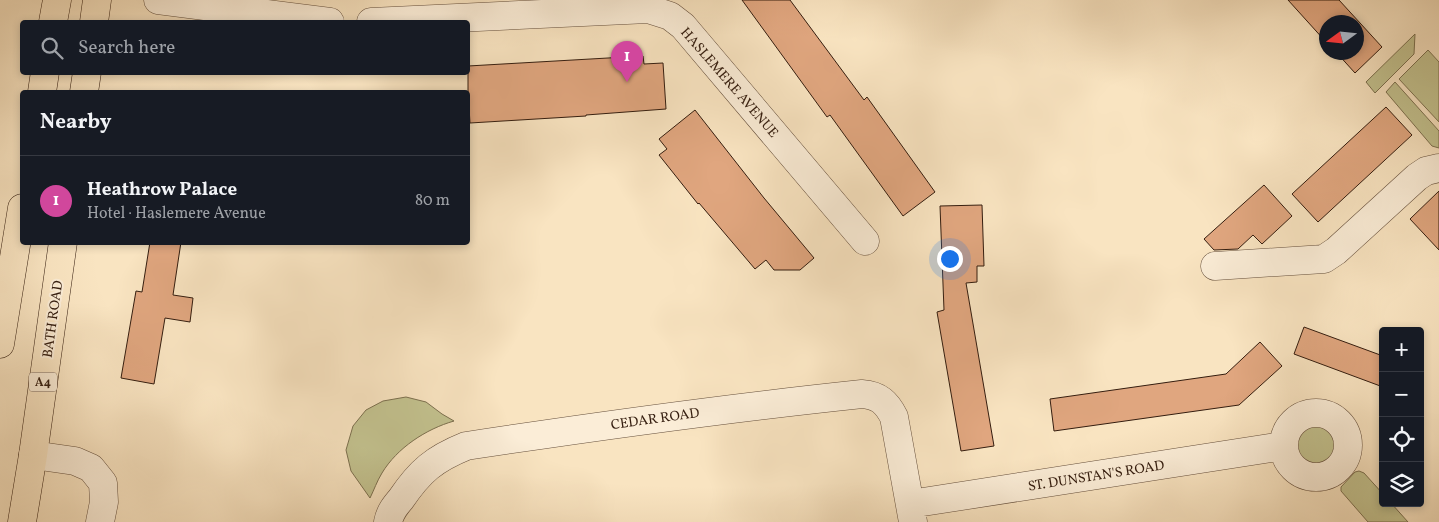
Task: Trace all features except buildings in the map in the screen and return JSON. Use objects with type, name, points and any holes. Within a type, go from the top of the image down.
[{"type":"highway","points":[[53,20],[57,0]]},
{"type":"highway","points":[[94,20],[97,0]]},
{"type":"highway","points":[[42,90],[45,75]]},
{"type":"highway","points":[[84,90],[87,75]]},
{"type":"highway","points":[[0,344],[20,220]]},
{"type":"highway","name":"BATH ROAD","points":[[22,522],[63,245]]},
{"type":"street","points":[[158,0],[314,20]]},
{"type":"street","name":"HASLEMERE AVENUE","points":[[414,20],[648,9],[670,16],[683,26],[865,241]]},
{"type":"street","points":[[1215,266],[1324,259],[1336,251],[1417,177],[1426,171],[1439,168]]},
{"type":"street","name":"CEDAR ROAD","points":[[388,522],[390,514],[416,478],[449,452],[466,446],[743,407],[862,394],[882,399],[890,408],[894,417],[911,513]]},
{"type":"street","name":"ST. DUNSTAN'S ROAD","points":[[911,513],[1283,446]]},
{"type":"street","points":[[33,455],[75,461],[90,468],[103,483],[104,502],[100,522]]},
{"type":"shaded area","points":[[1415,34],[1414,54],[1375,93],[1366,82]]},
{"type":"shaded area","points":[[1428,50],[1439,62],[1439,122],[1399,79]]},
{"type":"shaded area","points":[[1395,82],[1439,131],[1439,148],[1432,146],[1386,92]]},
{"type":"shaded area","points":[[406,397],[426,402],[454,421],[423,434],[396,455],[382,473],[370,498],[351,471],[346,450],[353,426],[366,410],[383,401]]},
{"type":"shaded area","points":[[1320,421],[1332,427],[1337,434],[1337,452],[1332,459],[1325,464],[1312,465],[1304,462],[1297,455],[1294,439],[1297,431],[1304,424]]},
{"type":"shaded area","points":[[1355,472],[1364,473],[1379,490],[1379,507],[1395,507],[1408,522],[1368,522],[1341,491],[1341,487]]},
{"type":"place","name":"Heathrow Palace","points":[[627,82]]}]
